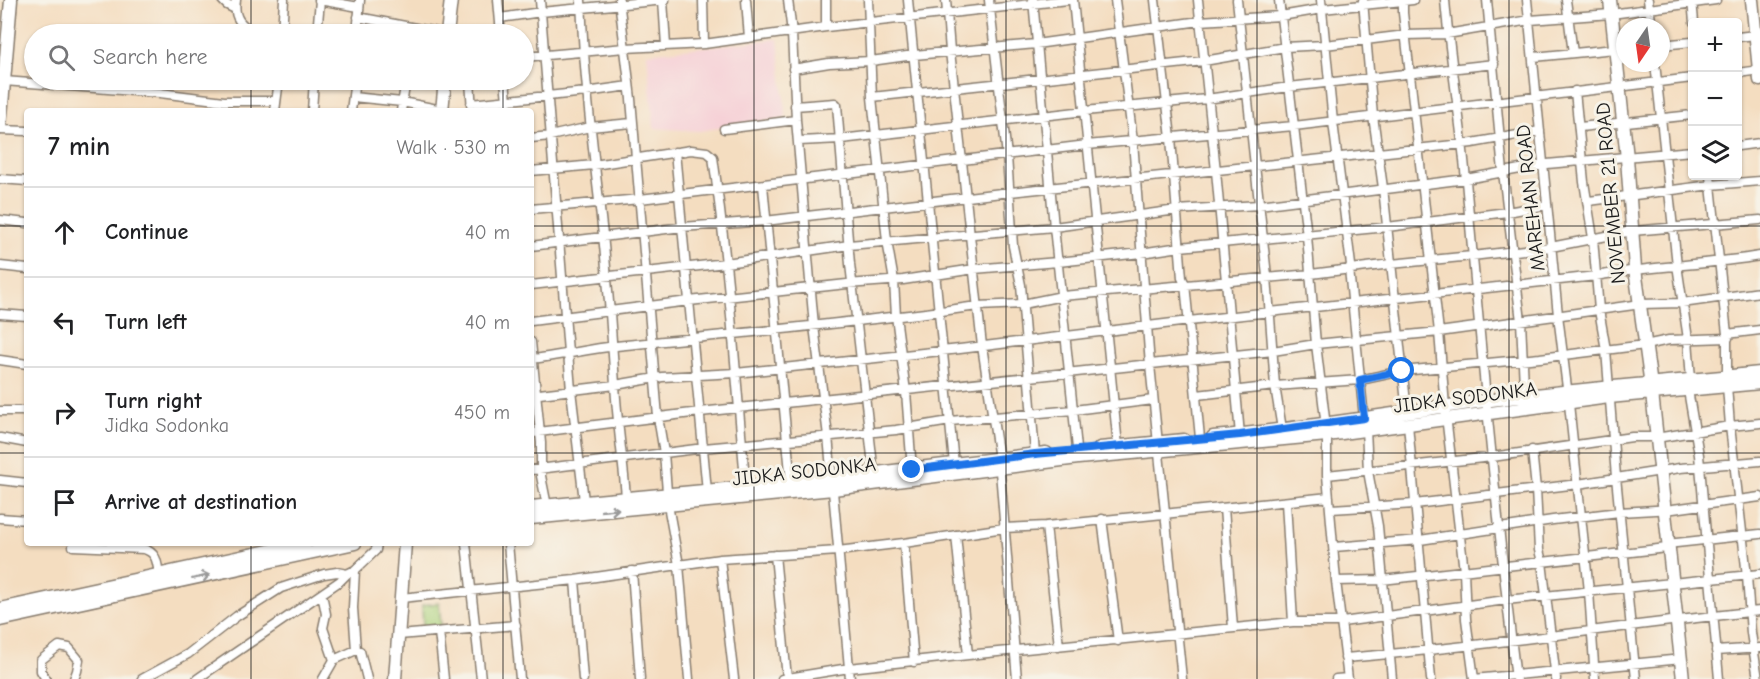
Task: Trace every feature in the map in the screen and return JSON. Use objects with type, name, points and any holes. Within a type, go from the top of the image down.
[{"type":"main road","points":[[0,129],[4,81],[3,62],[11,0]]},
{"type":"main road","points":[[448,24],[451,0]]},
{"type":"main road","name":"NOVEMBER 21 ROAD","points":[[1610,0],[1616,33]]},
{"type":"main road","points":[[1752,0],[1760,73]]},
{"type":"main road","name":"NOVEMBER 21 ROAD","points":[[1620,72],[1635,269],[1651,388],[1683,679]]},
{"type":"main road","points":[[442,108],[444,90]]},
{"type":"main road","name":"JIDKA SODONKA","points":[[534,507],[586,507],[832,484],[1078,454],[1326,430],[1525,402],[1727,381],[1760,373]]},
{"type":"main road","name":"JIDKA SODONKA","points":[[1727,381],[1760,383]]},
{"type":"main road","name":"JIDKA SODONKA","points":[[534,517],[626,497],[668,500],[707,491],[746,492],[791,483],[832,484],[874,474],[954,464],[999,463],[1035,454],[1078,454],[1118,446],[1159,446],[1200,438],[1281,429],[1326,430]]},
{"type":"main road","points":[[0,620],[227,565],[271,546]]},
{"type":"main road","points":[[0,609],[159,575],[338,546]]},
{"type":"main road","points":[[395,679],[405,546]]},
{"type":"street","points":[[222,0],[227,6],[236,4],[238,21],[242,24]]},
{"type":"street","points":[[283,24],[284,0]]},
{"type":"street","points":[[318,24],[319,0],[359,8],[397,24]]},
{"type":"street","points":[[498,0],[500,24]]},
{"type":"street","points":[[540,0],[571,390],[586,507]]},
{"type":"street","points":[[500,18],[581,4],[663,0],[666,46]]},
{"type":"street","points":[[703,0],[704,44]]},
{"type":"street","points":[[746,0],[748,38]]},
{"type":"street","points":[[788,0],[814,326],[828,436],[850,679]]},
{"type":"street","points":[[826,0],[826,27]]},
{"type":"street","points":[[868,0],[872,97],[906,392],[912,470]]},
{"type":"street","points":[[908,0],[954,464]]},
{"type":"street","points":[[946,0],[982,346],[999,463],[1017,679]]},
{"type":"street","points":[[534,56],[704,44],[826,27],[946,14],[989,5],[1068,0]]},
{"type":"street","points":[[1073,0],[1118,446]]},
{"type":"street","points":[[1115,0],[1117,32],[1133,141],[1146,327],[1182,679]]},
{"type":"street","points":[[1155,0],[1171,138],[1182,278],[1185,284],[1200,438]]},
{"type":"street","points":[[1198,0],[1220,208],[1221,242],[1240,435]]},
{"type":"street","points":[[1237,0],[1281,429]]},
{"type":"street","points":[[1279,0],[1311,274],[1326,430],[1327,475],[1336,580],[1348,678],[1336,679]]},
{"type":"street","points":[[794,69],[914,54],[1036,44],[1200,21],[1281,16],[1321,5],[1413,0]]},
{"type":"street","points":[[1445,0],[1466,179],[1486,407],[1497,494],[1510,640],[1516,677]]},
{"type":"street","points":[[1487,0],[1503,172],[1521,321],[1525,402]]},
{"type":"street","name":"MAREHAN ROAD","points":[[1527,0],[1534,57],[1542,166],[1593,630],[1595,679]]},
{"type":"street","points":[[1566,0],[1573,53]]},
{"type":"street","points":[[872,97],[1204,61],[1286,47],[1325,45],[1406,35],[1448,34],[1530,20],[1611,14],[1649,4],[1716,0]]},
{"type":"street","points":[[1033,1],[1078,454]]},
{"type":"street","points":[[1403,1],[1424,184],[1474,679],[1556,675],[1595,667],[1682,658]]},
{"type":"street","points":[[1692,1],[1694,18]]},
{"type":"street","points":[[1363,2],[1373,116],[1383,188],[1420,540],[1431,679]]},
{"type":"street","points":[[619,3],[640,200],[644,271],[653,343],[658,417],[679,565],[689,679]]},
{"type":"street","points":[[581,4],[586,92],[603,238],[608,311],[614,346],[615,385],[626,497]]},
{"type":"street","points":[[989,5],[1007,156],[1012,230],[1023,304],[1024,340],[1035,454]]},
{"type":"street","points":[[1321,5],[1351,265],[1349,269],[1355,341],[1368,471],[1376,507],[1392,679]]},
{"type":"street","points":[[358,24],[359,8]]},
{"type":"street","points":[[1742,36],[1755,35]]},
{"type":"street","points":[[1670,44],[1688,42]]},
{"type":"street","points":[[1534,57],[1616,48]]},
{"type":"street","points":[[799,141],[841,139],[1207,99],[1289,87],[1494,64]]},
{"type":"street","points":[[1656,72],[1677,264],[1688,339],[1689,385],[1704,504],[1719,679]]},
{"type":"street","points":[[1742,73],[1760,73]]},
{"type":"street","points":[[534,209],[640,200],[924,164],[1333,122],[1688,78]]},
{"type":"street","points":[[4,81],[24,83]]},
{"type":"street","points":[[471,90],[472,107],[507,100],[629,86]]},
{"type":"street","points":[[121,90],[224,101],[276,101]]},
{"type":"street","points":[[275,108],[278,90]]},
{"type":"street","points":[[312,108],[313,90]]},
{"type":"street","points":[[351,108],[354,90]]},
{"type":"street","points":[[353,97],[402,107],[405,90]]},
{"type":"street","points":[[506,90],[508,108]]},
{"type":"street","points":[[1575,91],[1589,201],[1599,310],[1606,350],[1608,392],[1636,679]]},
{"type":"street","points":[[795,106],[835,103],[837,105],[864,395],[874,474]]},
{"type":"street","points":[[1580,127],[1688,115]]},
{"type":"street","points":[[724,129],[796,120]]},
{"type":"street","points":[[534,138],[590,127],[632,123]]},
{"type":"street","points":[[0,129],[24,131]]},
{"type":"street","points":[[534,246],[682,227],[765,221],[846,210],[1419,149],[1540,131]]},
{"type":"street","points":[[1742,145],[1760,143]]},
{"type":"street","points":[[534,171],[594,165],[697,150],[707,152],[713,158],[731,297],[732,335],[746,492]]},
{"type":"street","points":[[534,285],[726,263],[849,245],[1054,227],[1177,210],[1259,205],[1466,179],[1542,166],[1688,151]]},
{"type":"street","points":[[675,152],[707,491]]},
{"type":"street","points":[[0,179],[24,181]]},
{"type":"street","points":[[1710,180],[1724,296],[1730,426],[1758,679]]},
{"type":"street","points":[[1589,201],[1760,181]]},
{"type":"street","points":[[763,185],[791,483]]},
{"type":"street","points":[[534,320],[689,301],[894,281],[1018,264],[1058,262],[1221,242],[1387,227],[1547,205]]},
{"type":"street","points":[[0,220],[24,224]]},
{"type":"street","points":[[534,359],[614,346],[693,340],[978,306],[1023,304],[1062,296],[1267,276],[1311,274],[1513,252],[1632,231],[1760,220]]},
{"type":"street","points":[[534,395],[655,379],[736,373],[1435,295],[1596,276],[1635,269],[1721,262],[1760,256]]},
{"type":"street","points":[[0,266],[24,269]]},
{"type":"street","points":[[535,433],[619,421],[906,392],[988,381],[1273,351],[1316,344],[1439,332],[1641,304],[1682,303],[1760,292]]},
{"type":"street","points":[[0,314],[24,316]]},
{"type":"street","points":[[1197,395],[1275,386],[1360,380],[1402,371],[1606,350],[1669,340],[1727,336],[1760,330]]},
{"type":"street","points":[[0,360],[24,364]]},
{"type":"street","points":[[534,469],[704,448],[741,446],[1153,400]]},
{"type":"street","points":[[0,411],[24,411]]},
{"type":"street","points":[[534,414],[542,468],[543,494],[547,506]]},
{"type":"street","points":[[1327,475],[1492,457],[1632,437],[1662,437],[1760,423]]},
{"type":"street","points":[[0,438],[24,442]]},
{"type":"street","points":[[1532,450],[1539,550],[1556,675]]},
{"type":"street","points":[[1331,509],[1415,504],[1578,484],[1680,468],[1760,461]]},
{"type":"street","points":[[0,480],[24,483]]},
{"type":"street","points":[[401,598],[574,580],[720,559],[838,551],[1004,528],[1046,526],[1329,497]]},
{"type":"street","points":[[1334,547],[1420,540],[1619,512],[1664,510],[1760,497]]},
{"type":"street","points":[[1286,502],[1293,622]]},
{"type":"street","points":[[1224,508],[1233,628]]},
{"type":"street","points":[[0,518],[24,520]]},
{"type":"street","points":[[1102,519],[1118,641]]},
{"type":"street","points":[[1046,526],[1059,646]]},
{"type":"street","points":[[1336,580],[1382,580],[1423,576],[1625,553],[1760,534]]},
{"type":"street","points":[[956,535],[968,655]]},
{"type":"street","points":[[904,543],[914,662]]},
{"type":"street","points":[[73,546],[151,551],[155,554],[159,575]]},
{"type":"street","points":[[197,679],[322,594],[368,559],[377,546]]},
{"type":"street","points":[[466,546],[481,679]]},
{"type":"street","points":[[508,546],[520,679]]},
{"type":"street","points":[[775,555],[787,678]]},
{"type":"street","points":[[720,559],[734,679]]},
{"type":"street","points":[[632,570],[640,679]]},
{"type":"street","points":[[142,679],[188,654],[237,616],[281,588],[337,572],[351,572]]},
{"type":"street","points":[[351,572],[356,650]]},
{"type":"street","points":[[782,679],[849,668],[968,655],[1293,622],[1342,622],[1506,600],[1760,574]]},
{"type":"street","points":[[574,580],[583,679]]},
{"type":"street","points":[[322,594],[326,614],[323,628],[334,660]]},
{"type":"street","points":[[1345,658],[1429,651],[1631,624],[1760,611]]},
{"type":"street","points":[[399,635],[516,625]]},
{"type":"street","points":[[439,632],[444,679]]},
{"type":"street","points":[[46,679],[41,671],[41,660],[59,646],[69,648],[77,655],[79,666],[74,679]]},
{"type":"street","points":[[1716,651],[1756,648]]},
{"type":"street","points":[[322,679],[334,660],[356,650]]},
{"type":"street","points":[[356,650],[360,651],[363,658],[368,679]]},
{"type":"shaded area","points":[[778,39],[786,118],[699,131],[654,128],[647,53]]},
{"type":"green space","points":[[439,603],[441,627],[423,628],[422,605]]},
{"type":"route","points":[[912,470],[1035,454],[1240,435],[1364,418],[1360,380],[1402,371]]}]
